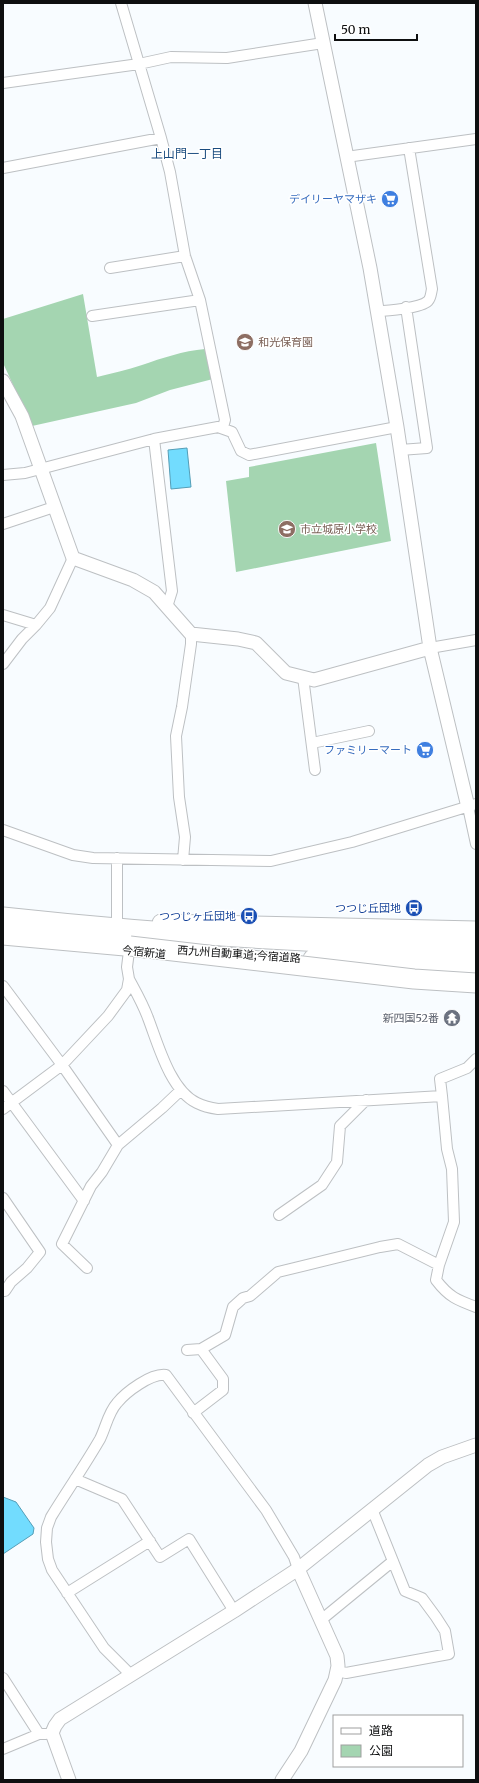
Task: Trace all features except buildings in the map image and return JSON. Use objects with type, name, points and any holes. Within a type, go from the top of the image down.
[{"type":"highway","points":[[3,912],[117,922],[476,930]]},
{"type":"highway","name":"西九州自動車道;今宿道路","points":[[3,917],[70,924],[287,940],[476,948]]},
{"type":"highway","name":"西九州自動車道;今宿道路","points":[[3,934],[129,949],[356,962],[476,965]]},
{"type":"highway","name":"今宿新道","points":[[3,939],[129,949],[305,969],[476,975]]},
{"type":"highway","points":[[129,949],[414,979],[476,983]]},
{"type":"street","points":[[120,3],[162,138],[170,172],[185,256],[200,300],[225,420],[223,427]]},
{"type":"street","points":[[315,3],[370,268],[397,427],[430,648],[472,806],[476,844]]},
{"type":"street","points":[[3,83],[139,64],[171,57],[227,58],[323,43]]},
{"type":"street","points":[[3,168],[162,138]]},
{"type":"street","points":[[346,157],[476,138]]},
{"type":"street","points":[[377,311],[406,307],[427,302],[431,297],[432,289],[409,148]]},
{"type":"street","points":[[110,268],[185,256]]},
{"type":"street","points":[[92,316],[200,300]]},
{"type":"street","points":[[400,450],[427,448],[406,307]]},
{"type":"street","points":[[3,381],[22,416],[73,558],[50,608],[36,625],[22,638],[3,664]]},
{"type":"street","points":[[3,475],[25,473],[154,439],[223,427],[232,432],[241,451],[249,455],[397,427]]},
{"type":"street","points":[[154,439],[172,591],[167,607]]},
{"type":"street","points":[[3,524],[54,507]]},
{"type":"street","points":[[73,558],[133,580],[154,592],[191,634],[187,676],[176,736],[179,797],[185,837],[183,860]]},
{"type":"street","points":[[3,615],[36,625]]},
{"type":"street","points":[[191,634],[238,639],[256,643],[286,673],[314,680],[430,648],[476,640]]},
{"type":"street","points":[[303,677],[315,770]]},
{"type":"street","points":[[312,743],[369,731]]},
{"type":"street","points":[[3,830],[73,855],[93,858],[271,861],[352,842],[472,806]]},
{"type":"street","points":[[117,858],[117,922]]},
{"type":"street","points":[[7,1106],[62,1065],[108,1016],[127,990],[129,979],[129,949]]},
{"type":"street","points":[[129,979],[138,995],[159,1051],[181,1090],[197,1103],[218,1110],[442,1096]]},
{"type":"street","points":[[3,986],[62,1065],[118,1145]]},
{"type":"street","points":[[476,1058],[467,1068],[440,1079],[446,1149],[452,1169],[454,1222],[439,1265],[436,1280],[446,1292],[456,1300],[476,1307]]},
{"type":"street","points":[[87,1268],[62,1244],[91,1186],[102,1172],[118,1145],[181,1090]]},
{"type":"street","points":[[3,1091],[7,1106],[84,1201]]},
{"type":"street","points":[[279,1215],[322,1185],[337,1162],[340,1126],[366,1100]]},
{"type":"street","points":[[3,1198],[40,1252],[27,1268],[11,1282],[5,1291],[3,1291]]},
{"type":"street","points":[[187,1350],[202,1349],[225,1335],[233,1308],[243,1298],[250,1296],[278,1272],[398,1244],[439,1265]]},
{"type":"street","points":[[194,1413],[223,1390],[223,1379],[202,1349]]},
{"type":"street","points":[[131,1675],[104,1648],[52,1570],[48,1559],[46,1542],[47,1528],[51,1517],[100,1437],[112,1408],[118,1401],[142,1382],[159,1374],[166,1375],[266,1510],[294,1557],[337,1656],[337,1671],[335,1680],[301,1751],[282,1780]]},
{"type":"street","points":[[3,1749],[46,1734],[60,1719],[234,1611],[298,1569],[428,1465],[453,1452],[476,1444]]},
{"type":"street","points":[[75,1479],[122,1499],[160,1557],[189,1539],[234,1611]]},
{"type":"street","points":[[337,1671],[346,1673],[449,1654],[446,1631],[422,1598],[405,1591],[374,1514],[370,1511]]},
{"type":"street","points":[[66,1593],[150,1541]]},
{"type":"street","points":[[321,1620],[393,1561]]},
{"type":"street","points":[[3,1678],[46,1734],[69,1780]]},
{"type":"green space","points":[[83,294],[97,377],[173,355],[205,349],[213,379],[170,390],[136,403],[32,426],[3,363],[3,319]]},
{"type":"green space","points":[[376,443],[391,541],[236,572],[226,481],[249,477],[249,467]]},
{"type":"water","points":[[187,448],[191,487],[171,489],[168,450]]},
{"type":"water","points":[[3,1497],[16,1502],[34,1528],[33,1534],[3,1554]]},
{"type":"place","name":"デイリーヤマザキ","points":[[390,199]]},
{"type":"place","name":"和光保育園","points":[[245,342]]},
{"type":"place","name":"市立城原小学校","points":[[287,529]]},
{"type":"place","name":"ファミリーマート","points":[[425,750]]},
{"type":"place","name":"つつじ丘団地","points":[[414,908]]},
{"type":"place","name":"つつじヶ丘団地","points":[[249,916]]},
{"type":"place","name":"新四国52番","points":[[452,1018]]},
{"type":"district","name":"上山門一丁目","points":[[187,154]]}]
